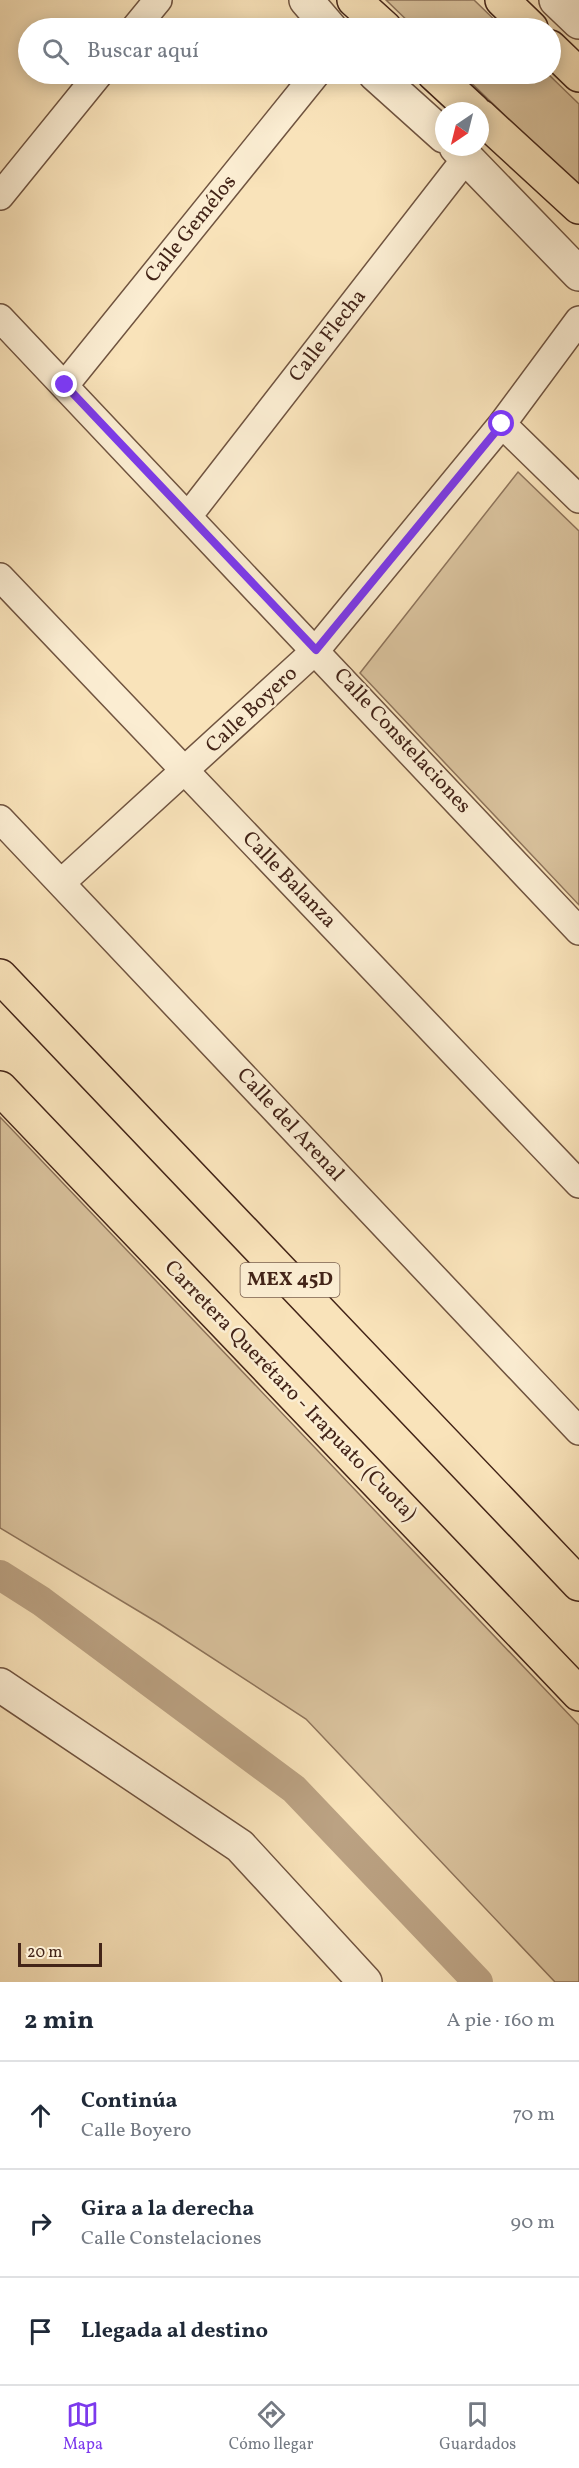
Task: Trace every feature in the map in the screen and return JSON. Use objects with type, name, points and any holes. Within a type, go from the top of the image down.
[{"type":"main road","points":[[354,0],[374,18]]},
{"type":"main road","points":[[502,0],[521,18]]},
{"type":"main road","points":[[561,58],[579,75]]},
{"type":"main road","points":[[445,84],[464,102]]},
{"type":"main road","points":[[489,124],[579,207]]},
{"type":"main road","name":"MEX 45D","points":[[0,975],[579,1584]]},
{"type":"main road","name":"Carretera Querétaro - Irapuato (Cuota)","points":[[0,1088],[579,1694]]},
{"type":"street","points":[[143,18],[158,0]]},
{"type":"street","points":[[306,0],[321,18]]},
{"type":"street","points":[[0,196],[91,84]]},
{"type":"street","name":"Calle Gemélos","points":[[65,385],[308,84]]},
{"type":"street","points":[[386,84],[435,128]]},
{"type":"street","name":"Calle Flecha","points":[[189,515],[449,156]]},
{"type":"street","points":[[465,156],[579,274]]},
{"type":"street","name":"Calle Constelaciones","points":[[0,318],[189,515],[579,931]]},
{"type":"street","name":"Calle Boyero","points":[[62,883],[186,772],[316,650],[502,424],[579,320]]},
{"type":"street","points":[[502,424],[579,499]]},
{"type":"street","name":"Calle Balanza","points":[[0,577],[579,1184]]},
{"type":"street","name":"Calle del Arenal","points":[[0,819],[579,1431]]},
{"type":"street","points":[[0,1685],[240,1846],[365,1982]]},
{"type":"shaded area","points":[[386,0],[474,0],[493,18],[405,18]]},
{"type":"shaded area","points":[[472,84],[558,84],[579,104],[579,187]]},
{"type":"shaded area","points":[[518,472],[579,531],[579,905],[360,673]]},
{"type":"shaded area","points":[[0,1117],[579,1725],[579,1982],[555,1982],[306,1719],[160,1624],[0,1528]]},
{"type":"waterway","points":[[0,1575],[41,1601],[294,1789],[478,1982]]},
{"type":"route","points":[[65,385],[316,650],[502,424]]}]
